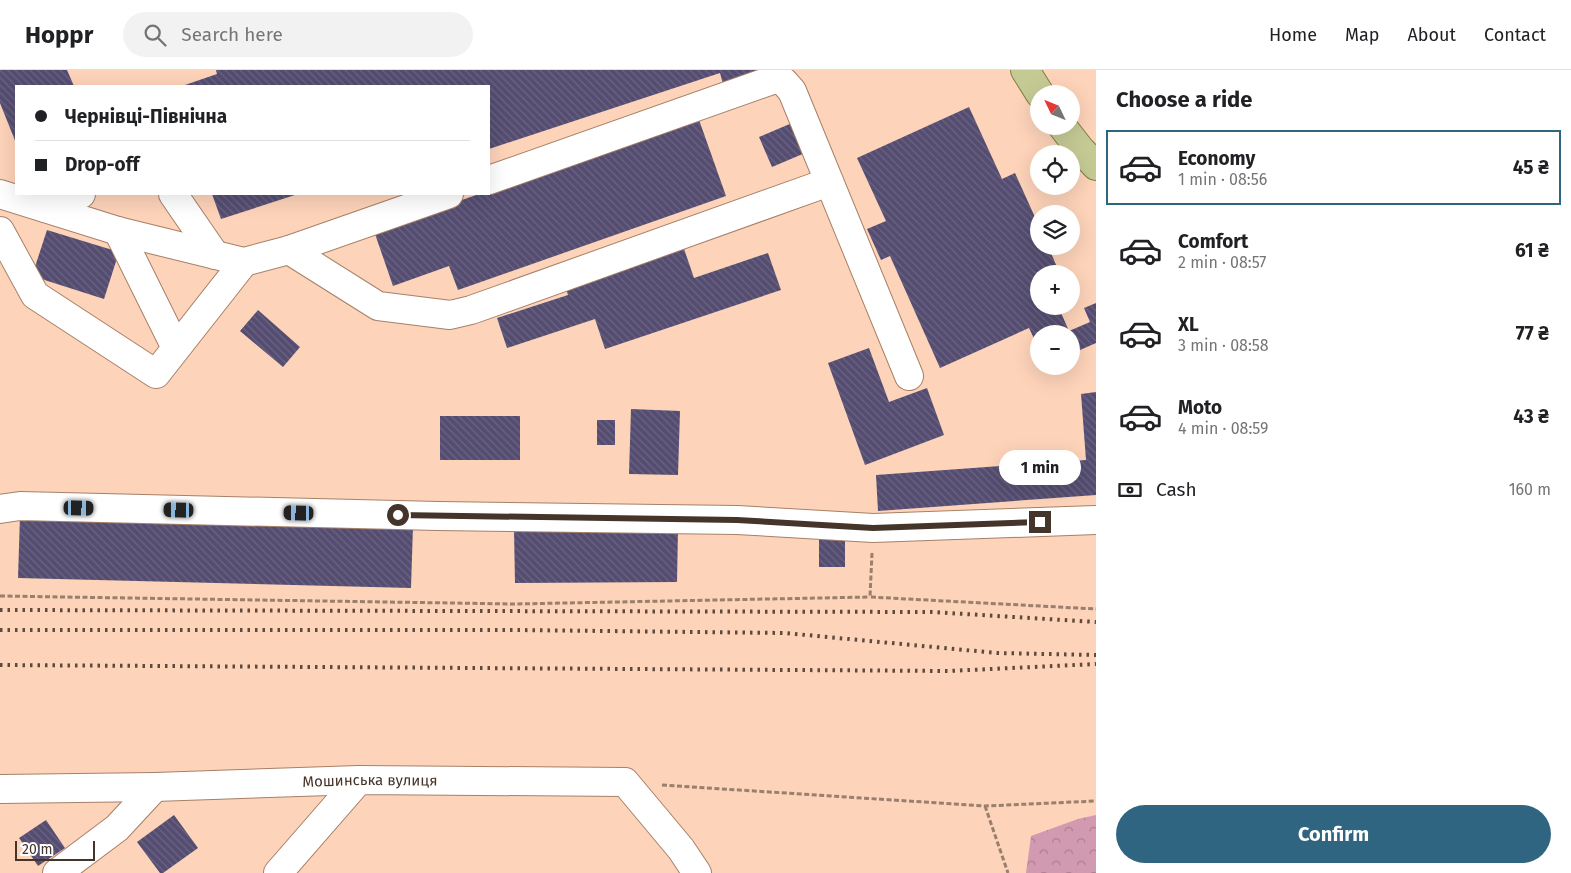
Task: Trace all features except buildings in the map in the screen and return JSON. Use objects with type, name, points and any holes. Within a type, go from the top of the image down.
[{"type":"main road","points":[[1025,70],[1034,85]]},
{"type":"main road","points":[[1069,135],[1096,166]]},
{"type":"street","points":[[490,180],[779,75],[792,91],[908,376]]},
{"type":"street","points":[[289,250],[378,306],[450,315],[471,310],[829,182]]},
{"type":"street","points":[[0,194],[118,231],[244,262],[289,250],[446,195]]},
{"type":"street","points":[[44,208],[78,195]]},
{"type":"street","points":[[174,195],[214,255]]},
{"type":"street","points":[[0,231],[34,296],[156,374],[244,262]]},
{"type":"street","points":[[118,231],[176,348]]},
{"type":"street","points":[[0,509],[20,506],[438,516],[737,520],[873,528],[1096,520]]},
{"type":"street","points":[[278,873],[359,780]]},
{"type":"street","name":"Мошинська вулиця","points":[[0,789],[155,787],[359,780],[624,782]]},
{"type":"street","points":[[624,782],[681,849],[697,873]]},
{"type":"street","points":[[57,873],[117,828],[155,787]]},
{"type":"path","points":[[870,597],[873,528]]},
{"type":"path","points":[[0,596],[515,604],[870,597],[1096,609]]},
{"type":"path","points":[[624,782],[985,806],[1096,801]]},
{"type":"path","points":[[985,806],[1008,873]]},
{"type":"green space","points":[[1096,815],[1096,873],[1026,873],[1031,836],[1078,819]]},
{"type":"railway","points":[[0,610],[932,612],[1096,622]]},
{"type":"railway","points":[[0,630],[515,630],[785,633],[997,653],[1096,655]]},
{"type":"railway","points":[[0,665],[949,671],[1096,664]]},
{"type":"route","points":[[398,515],[737,520],[873,528],[1040,522]]}]
